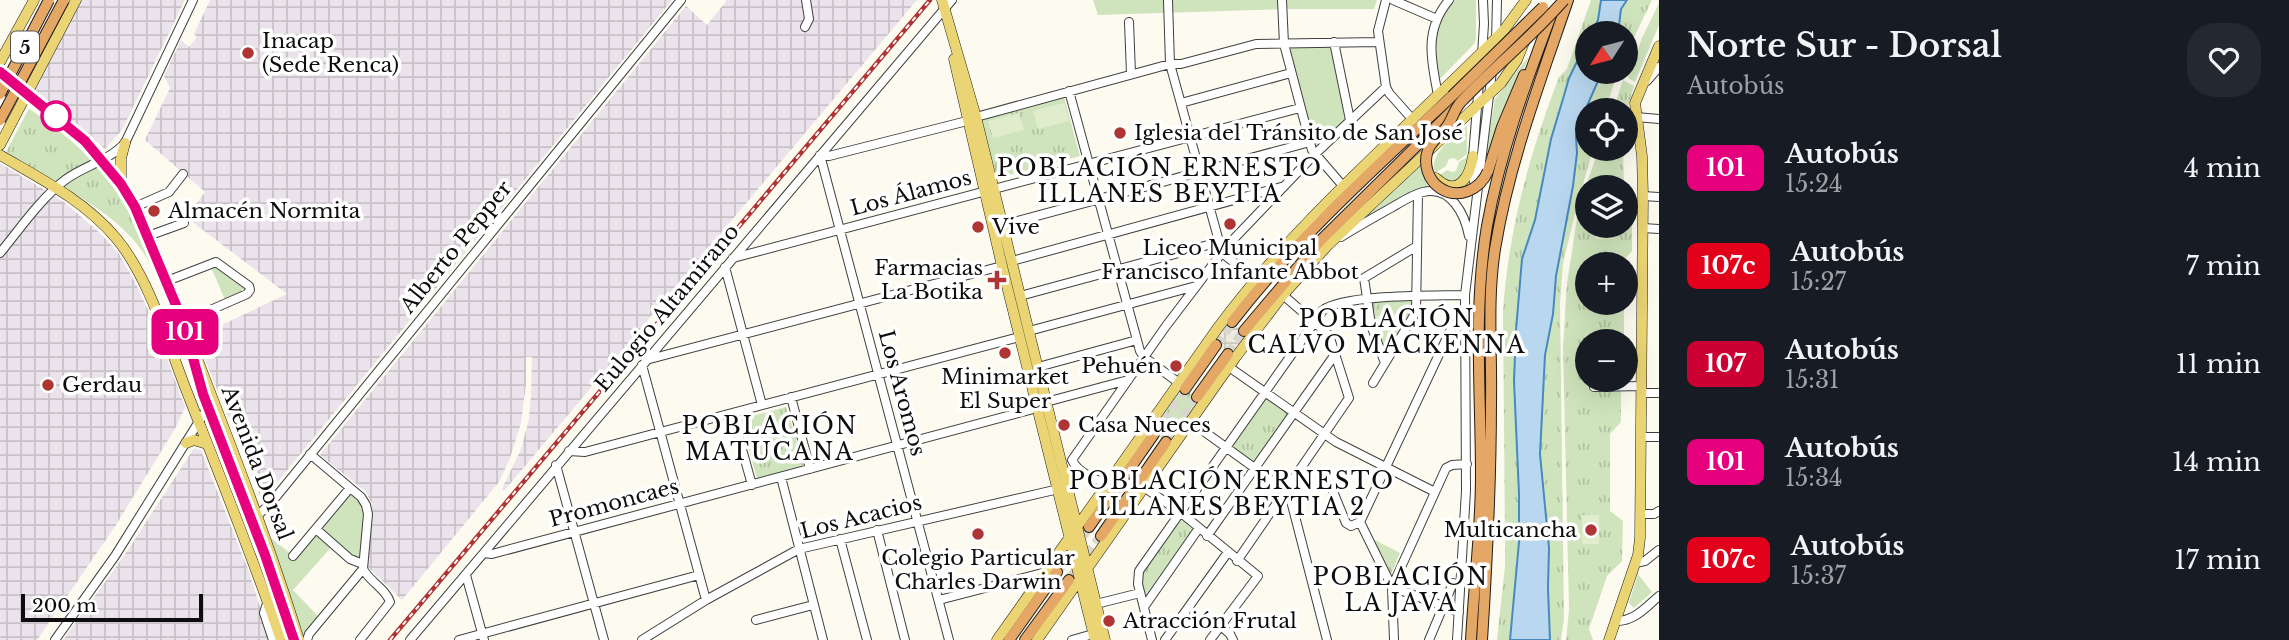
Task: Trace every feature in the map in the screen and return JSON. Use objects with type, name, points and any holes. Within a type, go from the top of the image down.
[{"type":"highway","name":"5","points":[[0,93],[49,0]]},
{"type":"highway","name":"5","points":[[0,120],[64,0]]},
{"type":"highway","points":[[1244,331],[1320,241],[1549,0]]},
{"type":"highway","points":[[1471,640],[1481,479],[1479,338],[1483,254],[1505,151],[1557,0]]},
{"type":"highway","points":[[1232,322],[1311,229],[1513,53],[1566,0]]},
{"type":"highway","points":[[1482,640],[1489,510],[1489,315],[1494,257],[1512,170],[1566,0]]},
{"type":"highway","points":[[1456,100],[1447,126],[1430,146],[1426,158],[1428,173],[1433,182],[1450,193],[1471,191],[1480,185],[1488,171],[1511,103],[1542,42]]},
{"type":"highway","points":[[1182,386],[1216,345]]},
{"type":"highway","points":[[1197,397],[1228,354]]},
{"type":"highway","points":[[1089,527],[1154,434]]},
{"type":"highway","points":[[1101,536],[1166,442]]},
{"type":"highway","points":[[1009,640],[1051,572]]},
{"type":"highway","points":[[1025,640],[1075,580]]},
{"type":"main road","points":[[0,62],[34,0]]},
{"type":"main road","points":[[0,145],[76,0]]},
{"type":"main road","points":[[997,640],[1051,572],[1069,538],[1182,386],[1217,329],[1255,279],[1305,223],[1496,38],[1515,18],[1526,0]]},
{"type":"main road","points":[[1037,640],[1075,580],[1088,570],[1229,367],[1283,295],[1328,245],[1507,75],[1517,60],[1539,0]]},
{"type":"main road","points":[[944,5],[1062,488],[1075,580],[1094,637]]},
{"type":"main road","points":[[21,25],[40,23],[49,29],[54,42]]},
{"type":"main road","points":[[1636,98],[1659,46]]},
{"type":"main road","name":"Avenida Dorsal","points":[[0,72],[73,130],[102,159],[135,207],[167,281],[258,515],[299,640]]},
{"type":"main road","points":[[1609,640],[1640,547],[1643,197],[1638,130]]},
{"type":"main road","points":[[121,184],[121,158],[125,143]]},
{"type":"main road","points":[[1438,143],[1432,156],[1431,167],[1434,177],[1445,185],[1457,185],[1466,178],[1473,156]]},
{"type":"main road","name":"Avenida Dorsal","points":[[0,155],[55,187],[105,226],[131,257],[208,444],[281,640]]},
{"type":"main road","points":[[989,191],[1003,225],[1007,263],[1020,296],[1024,334],[1038,367],[1042,405]]},
{"type":"main road","points":[[186,443],[194,440],[208,444]]},
{"type":"main road","points":[[1062,488],[1077,527],[1105,640]]},
{"type":"main road","points":[[1070,504],[1080,509],[1091,507]]},
{"type":"main road","points":[[1047,626],[1051,639]]},
{"type":"street","points":[[0,253],[55,187],[71,175],[115,152],[125,143],[193,0]]},
{"type":"street","name":"Alberto Pepper","points":[[258,515],[271,503],[681,0]]},
{"type":"street","points":[[805,27],[809,19],[806,0]]},
{"type":"street","name":"Eulogio Altamirano","points":[[410,640],[944,5],[952,0]]},
{"type":"street","points":[[1168,0],[1170,64],[1219,242],[1223,251],[1255,279]]},
{"type":"street","points":[[1282,0],[1284,44],[1314,155],[1343,186]]},
{"type":"street","points":[[1386,0],[1378,27],[1386,87],[1413,120]]},
{"type":"street","points":[[1394,0],[1437,19]]},
{"type":"street","points":[[1438,95],[1430,51],[1437,19],[1449,0]]},
{"type":"street","points":[[1474,225],[1473,156],[1482,51],[1483,0]]},
{"type":"street","points":[[1457,640],[1465,532],[1465,295],[1490,94],[1497,0]]},
{"type":"street","points":[[1129,22],[1131,74]]},
{"type":"street","points":[[1334,42],[1350,120]]},
{"type":"street","points":[[820,155],[829,156],[1131,74],[1256,44],[1379,42]]},
{"type":"street","points":[[1638,91],[1659,67]]},
{"type":"street","points":[[1181,103],[1291,73]]},
{"type":"street","points":[[1109,482],[1096,480],[1072,462],[1144,357],[1223,251],[1314,155],[1386,87]]},
{"type":"street","points":[[1069,92],[1140,351],[1182,386]]},
{"type":"street","name":"Los Álamos","points":[[733,258],[1300,108]]},
{"type":"street","points":[[1638,117],[1659,119]]},
{"type":"street","points":[[1003,225],[1310,142]]},
{"type":"street","name":"Los Aromos","points":[[820,155],[949,640]]},
{"type":"street","points":[[135,207],[169,192],[183,174]]},
{"type":"street","points":[[706,600],[644,363],[1284,186]]},
{"type":"street","points":[[1328,245],[1418,194],[1436,192],[1455,203],[1465,218],[1471,246]]},
{"type":"street","points":[[1373,383],[1415,318],[1418,194]]},
{"type":"street","points":[[1643,197],[1659,197]]},
{"type":"street","points":[[148,236],[184,223]]},
{"type":"street","points":[[1643,228],[1659,229]]},
{"type":"street","points":[[1020,296],[1219,242]]},
{"type":"street","points":[[1384,363],[1371,325],[1365,276],[1417,246]]},
{"type":"street","points":[[167,281],[215,262],[249,286],[247,294],[183,322]]},
{"type":"street","points":[[725,267],[762,405]]},
{"type":"street","points":[[569,451],[582,452],[660,432],[1196,286]]},
{"type":"street","points":[[1237,561],[1349,398],[1329,335],[1283,295]]},
{"type":"street","points":[[1152,640],[1137,580],[1139,571],[1314,321],[1329,306],[1367,299],[1465,295]]},
{"type":"street","points":[[1332,489],[1348,526],[1360,522],[1451,329],[1464,317]]},
{"type":"street","points":[[1038,367],[1137,340]]},
{"type":"street","points":[[1208,536],[1336,352]]},
{"type":"street","points":[[1229,367],[1325,435],[1385,469],[1435,492]]},
{"type":"street","name":"Promoncaes","points":[[484,553],[492,554],[752,485],[1128,380]]},
{"type":"street","points":[[1638,389],[1659,393]]},
{"type":"street","points":[[791,397],[810,469]]},
{"type":"street","points":[[55,640],[115,556],[213,399]]},
{"type":"street","points":[[732,413],[752,485]]},
{"type":"street","points":[[1191,422],[1286,490],[1291,497],[1327,640]]},
{"type":"street","points":[[1641,437],[1659,437]]},
{"type":"street","points":[[310,454],[364,501],[367,508],[363,567],[368,578],[390,600],[389,605],[359,640]]},
{"type":"street","points":[[1392,587],[1448,467],[1466,464]]},
{"type":"street","points":[[556,465],[604,640]]},
{"type":"street","points":[[781,477],[822,640]]},
{"type":"street","points":[[293,556],[350,488]]},
{"type":"street","name":"Los Acacios","points":[[642,640],[706,600],[799,549],[1062,488]]},
{"type":"street","points":[[1145,488],[1180,512],[1258,576],[1210,640]]},
{"type":"street","points":[[1641,514],[1659,512]]},
{"type":"street","points":[[1360,522],[1392,587],[1394,640]]},
{"type":"street","points":[[1144,607],[1199,528]]},
{"type":"street","points":[[316,529],[363,567]]},
{"type":"street","points":[[877,530],[905,640]]},
{"type":"street","points":[[840,539],[867,640]]},
{"type":"street","points":[[1635,563],[1646,561],[1659,550]]},
{"type":"street","points":[[1165,640],[1228,552]]},
{"type":"street","points":[[307,640],[308,635],[363,567]]},
{"type":"street","points":[[939,600],[1051,572]]},
{"type":"street","points":[[466,575],[483,637]]},
{"type":"street","points":[[459,640],[483,637],[699,575]]},
{"type":"street","points":[[1429,640],[1453,583]]},
{"type":"street","points":[[1392,587],[1460,612]]},
{"type":"street","points":[[1097,604],[1140,593]]},
{"type":"street","points":[[1615,621],[1626,621],[1659,596]]},
{"type":"street","points":[[268,600],[264,613],[273,640]]},
{"type":"street","points":[[756,620],[813,605]]},
{"type":"street","points":[[1221,626],[1233,640]]},
{"type":"street","points":[[1072,640],[1094,637]]},
{"type":"shaded area","points":[[81,0],[185,0],[122,130],[105,149],[35,90]]},
{"type":"shaded area","points":[[210,0],[672,0],[262,501],[196,337],[287,294],[186,217],[205,192],[145,140],[170,88],[164,76],[181,40],[189,47],[197,37],[194,34]]},
{"type":"shaded area","points":[[727,0],[917,0],[504,491],[502,489],[521,449],[529,419],[532,357],[526,357],[521,423],[499,482],[402,600],[368,567],[372,503],[365,491],[320,455],[686,6],[707,25]]},
{"type":"shaded area","points":[[0,163],[64,202],[101,234],[119,254],[152,319],[185,407],[176,427],[116,525],[37,640],[0,640]]},
{"type":"shaded area","points":[[1225,318],[1251,336],[1235,358],[1209,340]]},
{"type":"shaded area","points":[[194,448],[201,450],[247,567],[271,640],[63,640],[126,553]]},
{"type":"green space","points":[[1093,0],[1377,0],[1374,9],[1098,15]]},
{"type":"green space","points":[[1453,0],[1476,0],[1476,39],[1439,80],[1435,59],[1436,38],[1441,19]]},
{"type":"green space","points":[[1591,0],[1652,0],[1638,29],[1638,21],[1584,21]]},
{"type":"green space","points":[[1659,3],[1659,25],[1638,75],[1638,49]]},
{"type":"green space","points":[[1331,46],[1346,118],[1316,147],[1289,47]]},
{"type":"green space","points":[[1575,46],[1575,84],[1614,84],[1609,98],[1575,98],[1575,161],[1590,161],[1586,175],[1575,175],[1575,213],[1563,264],[1560,303],[1564,619],[1561,640],[1497,640],[1505,566],[1503,312],[1506,282],[1515,222],[1530,163],[1559,77],[1567,69]]},
{"type":"green space","points":[[1529,56],[1489,155],[1486,154],[1495,99]]},
{"type":"green space","points":[[1622,84],[1634,86],[1630,98],[1617,98]]},
{"type":"green space","points":[[1064,97],[1080,156],[997,178],[981,119]]},
{"type":"green space","points":[[1064,103],[1069,121],[1038,129],[1033,111]]},
{"type":"green space","points":[[30,109],[74,144],[108,179],[134,220],[156,272],[135,242],[114,221],[84,200],[5,154]]},
{"type":"green space","points":[[1019,113],[1024,130],[993,138],[988,121]]},
{"type":"green space","points":[[1467,126],[1467,154],[1458,161],[1449,159],[1446,166],[1435,173],[1438,153]]},
{"type":"green space","points":[[1467,157],[1469,159],[1462,179],[1449,183],[1437,177],[1447,170],[1456,171],[1459,162]]},
{"type":"green space","points":[[1595,161],[1623,161],[1624,175],[1590,175]]},
{"type":"green space","points":[[1421,166],[1428,187],[1409,193],[1352,227],[1395,185]]},
{"type":"green space","points":[[1575,231],[1575,238],[1632,238],[1631,252],[1575,252],[1575,315],[1624,315],[1624,329],[1575,329],[1575,392],[1621,392],[1621,422],[1610,434],[1610,511],[1623,521],[1622,561],[1607,576],[1589,629],[1593,640],[1566,640],[1569,610],[1563,347],[1567,283]]},
{"type":"green space","points":[[216,266],[243,287],[244,291],[225,300],[211,267]]},
{"type":"green space","points":[[1414,300],[1415,313],[1386,352],[1383,351],[1375,329],[1371,302]]},
{"type":"green space","points":[[1401,312],[1404,328],[1379,332],[1376,316]]},
{"type":"green space","points":[[1179,386],[1200,400],[1169,443],[1149,429]]},
{"type":"green space","points":[[1266,397],[1289,414],[1254,463],[1231,447]]},
{"type":"green space","points":[[786,407],[805,466],[757,479],[741,419]]},
{"type":"green space","points":[[352,492],[362,507],[365,523],[360,559],[335,543],[293,590],[318,616],[302,636],[271,538],[296,558]]},
{"type":"green space","name":"Multicancha","points":[[1582,515],[1599,515],[1599,544],[1582,544]]},
{"type":"green space","points":[[1180,518],[1193,530],[1147,595],[1144,595],[1141,579],[1144,572]]},
{"type":"green space","points":[[1371,538],[1400,553],[1391,574],[1388,575]]},
{"type":"green space","points":[[1638,574],[1652,592],[1634,608],[1629,603]]},
{"type":"water","points":[[1601,0],[1627,0],[1621,9],[1620,21],[1598,20]]},
{"type":"water","points":[[1575,66],[1575,84],[1597,84],[1590,98],[1575,98],[1576,161],[1545,355],[1540,454],[1549,548],[1550,640],[1510,640],[1519,542],[1514,381],[1522,259],[1535,220],[1551,139]]},
{"type":"tunnel","points":[[1216,345],[1232,322]]},
{"type":"tunnel","points":[[1228,354],[1244,331]]},
{"type":"tunnel","points":[[1154,434],[1185,389]]},
{"type":"tunnel","points":[[1166,442],[1197,397]]},
{"type":"tunnel","points":[[1057,572],[1089,527]]},
{"type":"tunnel","points":[[1069,580],[1101,536]]},
{"type":"railway","points":[[390,640],[930,0]]},
{"type":"bus line","name":"101","points":[[0,72],[85,141],[121,184],[135,207],[183,322],[203,394],[281,598],[294,640]]},
{"type":"place","name":"Inacap (Sede Renca)","points":[[248,53]]},
{"type":"place","name":"Iglesia del Tránsito de San José","points":[[1120,133]]},
{"type":"place","name":"Almacén Normita","points":[[154,211]]},
{"type":"place","name":"Liceo Municipal Francisco Infante Abbot","points":[[1230,224]]},
{"type":"place","name":"Vive","points":[[978,227]]},
{"type":"place","name":"Farmacias La Botika","points":[[997,280]]},
{"type":"place","name":"Minimarket El Super","points":[[1005,353]]},
{"type":"place","name":"Pehuén","points":[[1176,366]]},
{"type":"place","name":"Gerdau","points":[[48,385]]},
{"type":"place","name":"Casa Nueces","points":[[1064,425]]},
{"type":"place","name":"Multicancha","points":[[1591,530]]},
{"type":"place","name":"Colegio Particular Charles Darwin","points":[[978,534]]},
{"type":"place","name":"Atracción Frutal","points":[[1109,621]]},
{"type":"district","name":"POBLACIÓN ERNESTO ILLANES BEYTIA","points":[[1160,181]]},
{"type":"district","name":"POBLACIÓN CALVO MACKENNA","points":[[1387,332]]},
{"type":"district","name":"POBLACIÓN MATUCANA","points":[[770,439]]},
{"type":"district","name":"POBLACIÓN ERNESTO ILLANES BEYTIA 2","points":[[1232,494]]},
{"type":"district","name":"POBLACIÓN LA JAVA","points":[[1401,590]]}]
